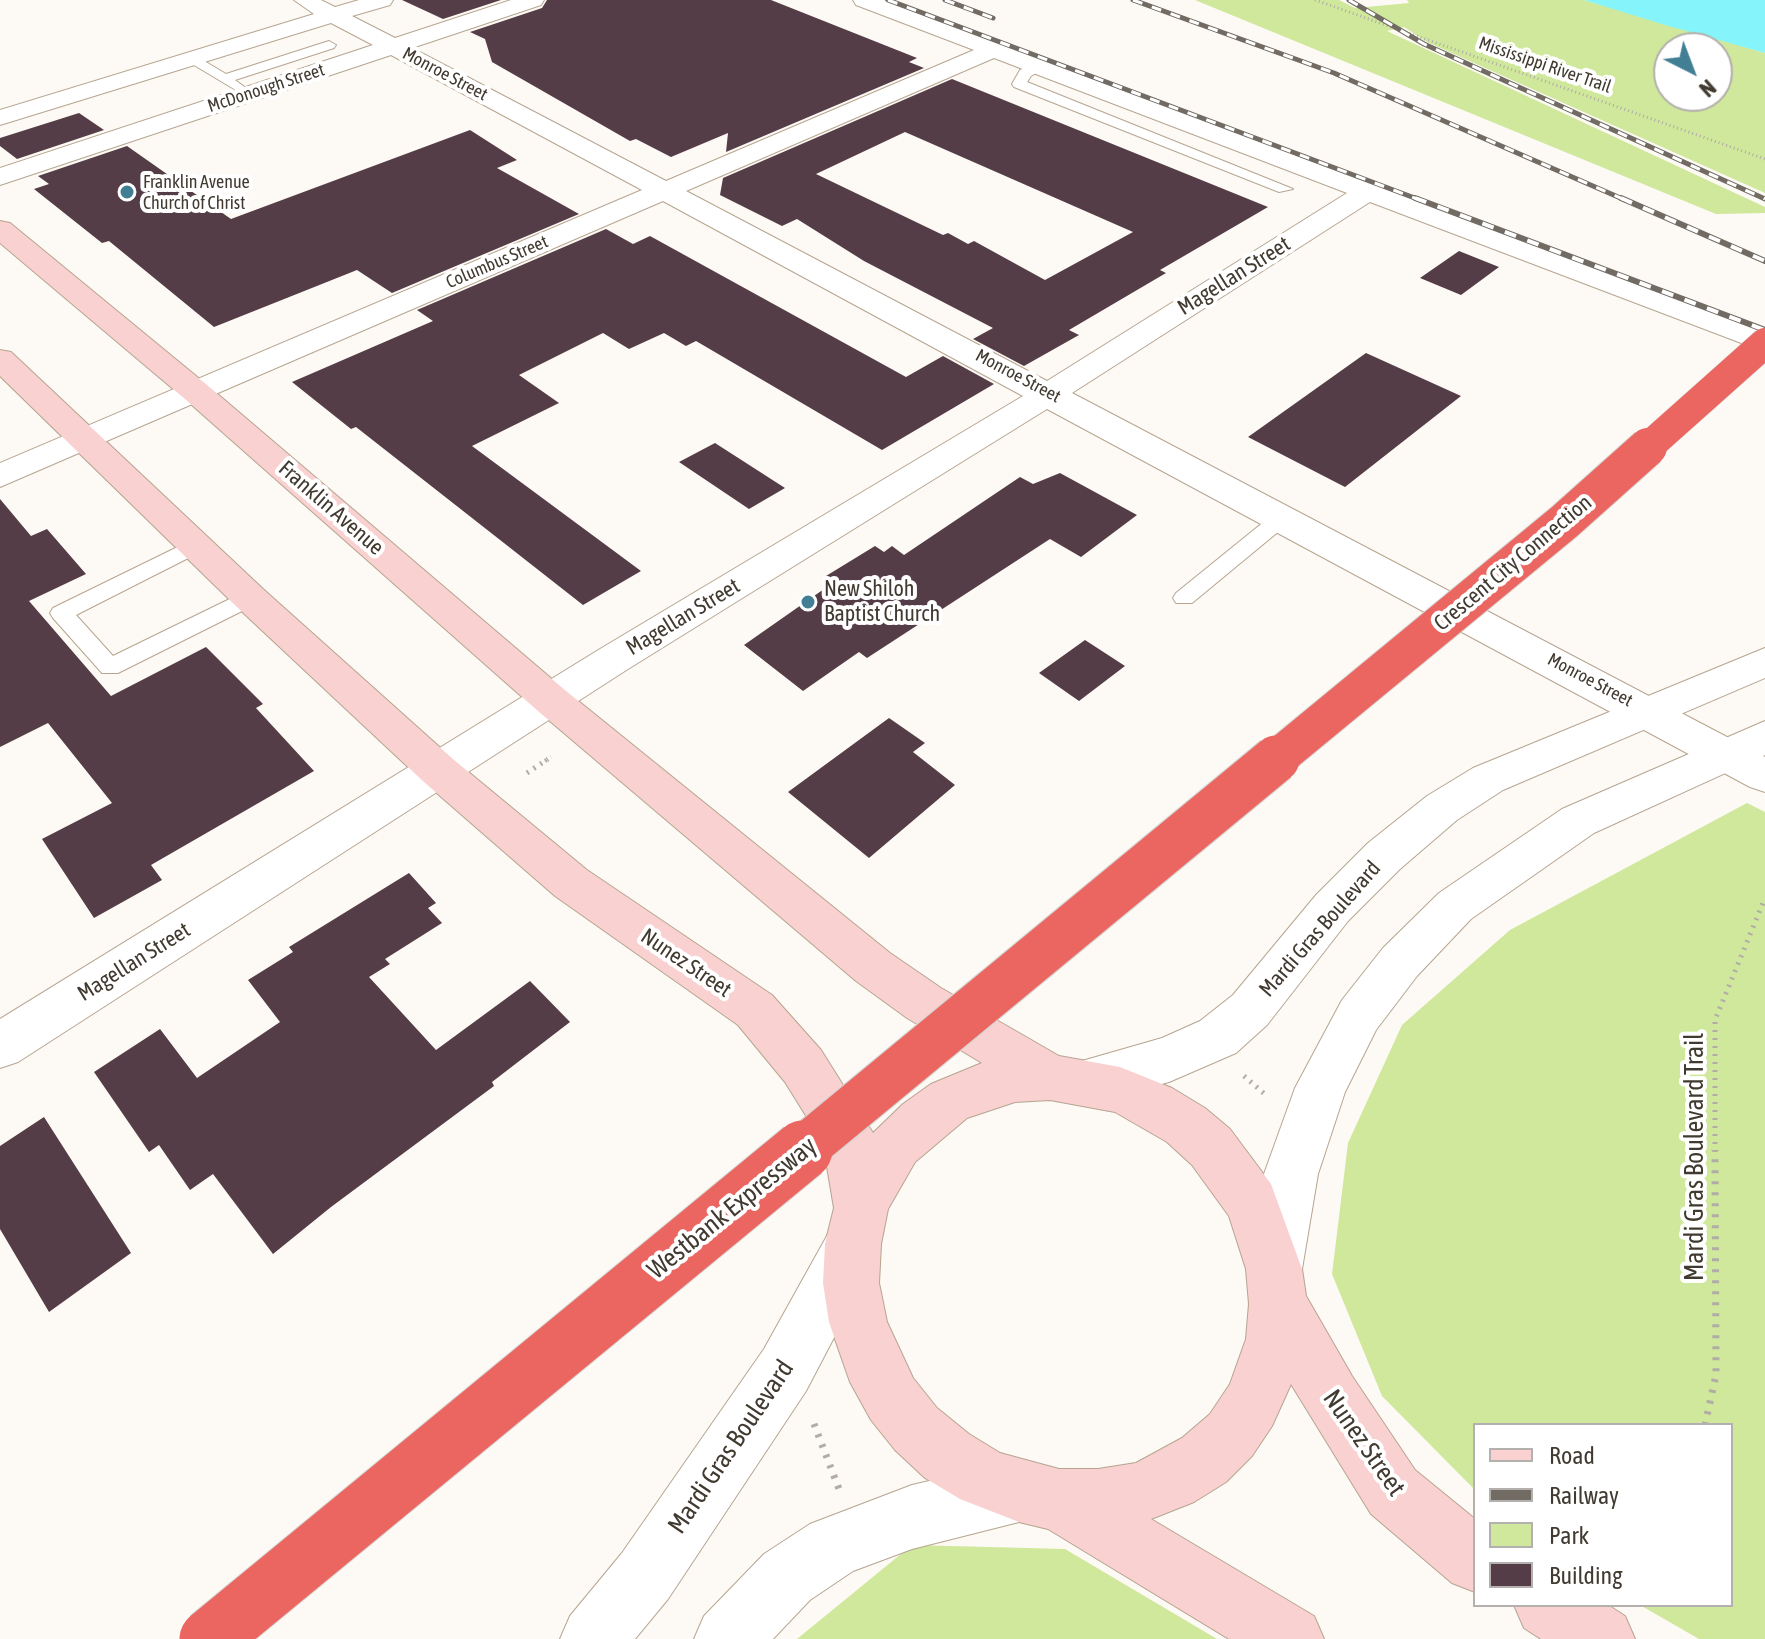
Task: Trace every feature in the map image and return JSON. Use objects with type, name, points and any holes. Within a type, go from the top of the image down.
[{"type":"highway","name":"Crescent City Connection","points":[[1256,778],[1564,522],[1765,343]]},
{"type":"highway","name":"Westbank Expressway","points":[[209,1639],[1256,778]]},
{"type":"main road","name":"Franklin Avenue","points":[[0,229],[196,392],[552,701],[873,967],[936,1010],[1068,1079]]},
{"type":"main road","points":[[0,359],[250,598],[439,771]]},
{"type":"main road","name":"Nunez Street","points":[[439,771],[571,883],[755,1010],[803,1066],[848,1136],[857,1226]]},
{"type":"main road","points":[[1039,1495],[1098,1500],[1136,1494],[1172,1480],[1204,1460],[1231,1435],[1266,1373],[1275,1339],[1276,1286],[1252,1203],[1211,1147],[1186,1125],[1154,1105],[1120,1090],[1068,1079],[1015,1079],[981,1087],[949,1101],[921,1121],[896,1145],[876,1175],[857,1226],[851,1283],[858,1322],[871,1361],[892,1399],[916,1429],[947,1456],[982,1477],[1039,1495],[1291,1639]]},
{"type":"main road","name":"Nunez Street","points":[[1276,1286],[1331,1397],[1393,1492],[1473,1558]]},
{"type":"main road","points":[[1550,1607],[1602,1639]]},
{"type":"street","name":"Monroe Street","points":[[305,0],[332,30],[394,46],[1647,711],[1753,756]]},
{"type":"street","points":[[0,118],[191,59],[332,30],[382,0]]},
{"type":"street","name":"McDonough Street","points":[[0,177],[533,0]]},
{"type":"street","points":[[864,0],[1765,343]]},
{"type":"street","name":"Columbus Street","points":[[0,476],[995,49]]},
{"type":"street","name":"Magellan Street","points":[[0,1046],[552,701],[628,650],[1050,393],[1368,192]]},
{"type":"street","name":"Mardi Gras Boulevard","points":[[1068,1079],[1169,1059],[1218,1037],[1250,1010],[1332,908],[1384,856],[1442,808],[1488,779],[1765,662]]},
{"type":"street","points":[[1276,1286],[1291,1174],[1321,1088],[1359,1015],[1400,962],[1455,906],[1513,863],[1578,821],[1753,756]]},
{"type":"street","name":"Mardi Gras Boulevard","points":[[593,1639],[645,1576],[785,1370],[857,1226]]},
{"type":"street","points":[[727,1639],[787,1577],[833,1547],[912,1517],[1039,1495]]},
{"type":"lane","points":[[224,79],[332,30]]},
{"type":"lane","points":[[191,59],[249,94]]},
{"type":"lane","points":[[1040,66],[1025,73],[1019,84],[1285,189]]},
{"type":"lane","points":[[1118,123],[1149,108]]},
{"type":"lane","points":[[1214,161],[1244,145]]},
{"type":"lane","points":[[1184,598],[1283,517]]},
{"type":"lane","points":[[196,545],[61,613],[110,667],[250,598]]},
{"type":"path","name":"Mississippi River Trail","points":[[1315,0],[1765,159]]},
{"type":"path","points":[[527,773],[551,757]]},
{"type":"path","name":"Mardi Gras Boulevard Trail","points":[[1705,1423],[1716,1375],[1715,1020],[1765,898]]},
{"type":"path","points":[[1238,1071],[1279,1106]]},
{"type":"path","points":[[811,1418],[819,1431],[841,1496]]},
{"type":"green space","points":[[1195,0],[1339,0],[1355,8],[1409,3],[1407,0],[1584,0],[1693,32],[1653,32],[1653,112],[1733,112],[1733,44],[1765,53],[1765,193],[1427,42],[1404,27],[1387,31],[1765,207],[1765,213],[1716,214]]},
{"type":"green space","points":[[1747,803],[1765,812],[1765,1639],[1699,1639],[1643,1607],[1733,1607],[1733,1423],[1473,1423],[1473,1488],[1382,1396],[1332,1274],[1348,1143],[1402,1025],[1510,930]]},
{"type":"green space","points":[[912,1545],[1065,1549],[1217,1639],[797,1639]]},
{"type":"water","points":[[1584,0],[1765,0],[1765,53],[1733,44],[1733,32],[1690,32]]},
{"type":"building","points":[[402,0],[501,0],[443,19]]},
{"type":"building","points":[[547,0],[771,0],[917,58],[909,62],[924,68],[726,152],[728,133],[671,157],[636,139],[630,141],[492,62],[485,39],[470,32],[542,8]]},
{"type":"building","points":[[952,79],[1268,207],[1160,270],[1166,273],[1069,330],[1079,335],[1024,366],[973,339],[993,328],[864,261],[797,219],[782,226],[720,195],[723,178]],"holes":[[[905,132],[1133,232],[1045,280],[974,241],[968,244],[948,233],[943,235],[816,174]]]},
{"type":"building","points":[[79,113],[104,130],[17,159],[0,146],[0,138]]},
{"type":"building","points":[[470,130],[517,160],[497,168],[579,214],[392,293],[357,270],[214,327],[109,241],[102,243],[34,189],[49,184],[38,176],[127,146],[231,219]]},
{"type":"building","points":[[606,229],[633,244],[650,236],[906,377],[943,356],[994,384],[882,450],[696,341],[686,346],[664,333],[629,349],[603,333],[519,375],[559,403],[472,446],[641,571],[583,605],[356,427],[351,429],[292,382],[433,321],[417,310]]},
{"type":"building","points":[[1459,251],[1499,267],[1461,295],[1420,278]]},
{"type":"building","points":[[1366,353],[1461,396],[1345,487],[1248,437]]},
{"type":"building","points":[[715,443],[785,488],[749,509],[679,462]]},
{"type":"building","points":[[1060,473],[1137,515],[1081,557],[1050,539],[867,658],[859,652],[803,691],[744,645],[834,582],[826,576],[875,546],[884,552],[892,546],[904,555],[1020,477],[1033,484]]},
{"type":"building","points":[[0,499],[31,536],[47,529],[86,574],[29,601],[111,696],[206,647],[263,704],[256,708],[314,771],[151,865],[162,880],[94,918],[42,839],[112,803],[48,723],[0,747]]},
{"type":"building","points":[[1085,640],[1125,666],[1079,701],[1039,673]]},
{"type":"building","points":[[889,718],[925,743],[913,752],[955,785],[869,858],[788,792]]},
{"type":"building","points":[[409,873],[436,903],[428,908],[442,923],[385,959],[390,964],[369,977],[436,1050],[530,981],[570,1022],[492,1082],[494,1086],[273,1254],[213,1174],[190,1190],[159,1145],[149,1152],[94,1072],[160,1029],[197,1078],[280,1022],[248,980],[293,952],[289,947]]},
{"type":"building","points":[[44,1117],[131,1253],[49,1312],[0,1229],[0,1146]]},
{"type":"railway","points":[[888,0],[1420,200]]},
{"type":"railway","points":[[945,0],[993,18]]},
{"type":"railway","points":[[1133,0],[1334,73],[1625,200]]},
{"type":"railway","points":[[1349,0],[1424,44],[1765,199]]},
{"type":"railway","points":[[1415,198],[1765,330]]},
{"type":"railway","points":[[1621,198],[1765,261]]},
{"type":"place","name":"Franklin Avenue Church of Christ","points":[[127,192]]},
{"type":"place","name":"New Shiloh Baptist Church","points":[[808,602]]}]
